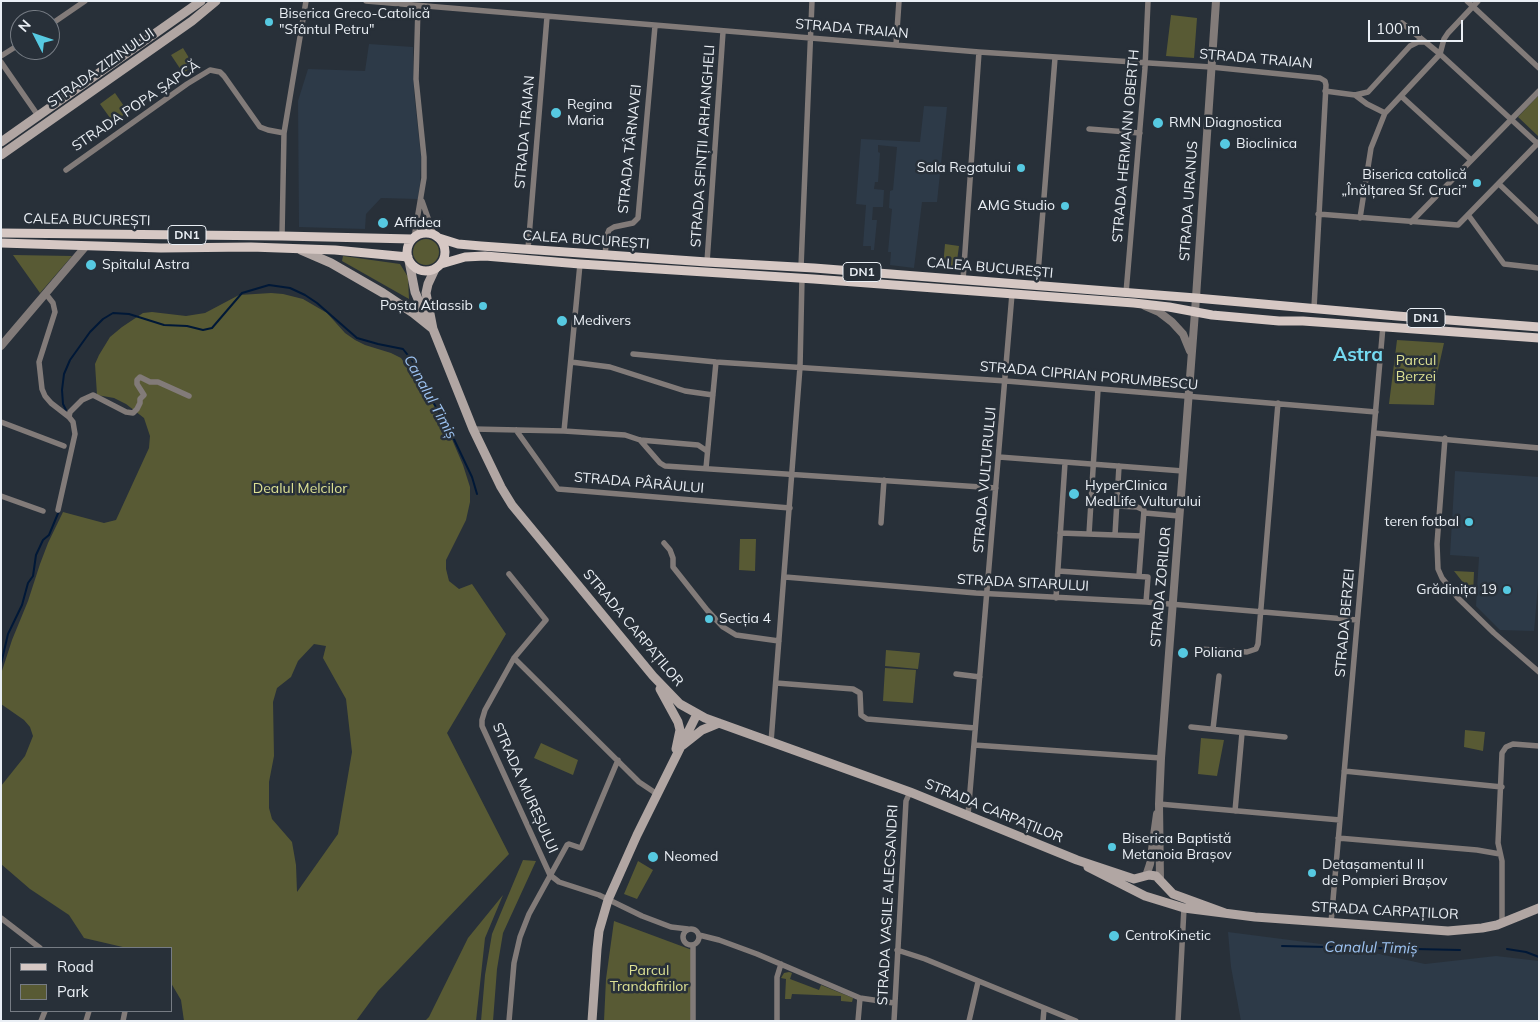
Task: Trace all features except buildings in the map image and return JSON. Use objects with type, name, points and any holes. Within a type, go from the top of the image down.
[{"type":"main road","name":"STRADA ZIZINULUI","points":[[1,142],[201,1]]},
{"type":"main road","name":"STRADA ZIZINULUI","points":[[1,155],[192,21],[216,1]]},
{"type":"main road","name":"CALEA BUCUREȘTI","points":[[1,233],[413,239]]},
{"type":"main road","name":"DN1","points":[[413,239],[424,233],[437,237]]},
{"type":"main road","name":"CALEA BUCUREȘTI","points":[[437,237],[463,245],[801,267],[1539,327]]},
{"type":"main road","points":[[437,237],[445,253],[438,266]]},
{"type":"main road","points":[[408,259],[407,249],[413,239]]},
{"type":"main road","name":"CALEA BUCUREȘTI","points":[[1,243],[161,248],[251,247],[335,250],[408,259]]},
{"type":"main road","points":[[301,250],[331,263],[390,298],[413,313],[432,329]]},
{"type":"main road","name":"CALEA BUCUREȘTI","points":[[438,266],[465,257],[485,256],[1134,303],[1169,307],[1212,316],[1279,321],[1303,320],[1539,338]]},
{"type":"main road","name":"DN1","points":[[408,259],[418,269],[423,271],[438,266]]},
{"type":"main road","name":"STRADA CARPAȚILOR","points":[[408,259],[418,301],[432,329],[489,466],[512,505],[652,676],[680,704],[697,714],[719,723],[910,792],[1077,860],[1134,879],[1153,875],[1168,890],[1179,897],[1226,912]]},
{"type":"main road","name":"STRADA CARPAȚILOR","points":[[432,329],[426,293],[428,284],[438,266]]},
{"type":"main road","points":[[652,676],[678,722],[679,736],[672,766]]},
{"type":"main road","points":[[592,1021],[599,932],[608,900],[628,852],[697,714]]},
{"type":"main road","points":[[681,746],[702,730],[719,723]]},
{"type":"main road","name":"STRADA CARPAȚILOR","points":[[1077,860],[1104,876],[1142,894],[1184,908],[1205,912],[1226,912],[1448,931],[1482,928],[1502,923],[1539,908]]},
{"type":"main road","points":[[1142,894],[1140,887],[1145,877]]},
{"type":"main road","points":[[1152,897],[1161,891],[1161,882]]},
{"type":"street","points":[[60,18],[85,1]]},
{"type":"street","points":[[282,236],[284,133],[306,1]]},
{"type":"street","name":"STRADA TRAIAN","points":[[366,1],[1055,58],[1211,67],[1320,78],[1326,81],[1326,91]]},
{"type":"street","points":[[801,267],[812,1]]},
{"type":"street","points":[[896,45],[899,1]]},
{"type":"street","name":"STRADA HERMANN OBERTH","points":[[1126,293],[1140,133],[1148,1]]},
{"type":"street","name":"STRADA URANUS","points":[[1195,312],[1216,1]]},
{"type":"street","points":[[1467,1],[1539,68]]},
{"type":"street","points":[[1360,218],[1371,148],[1385,113],[1440,54],[1444,39],[1478,1]]},
{"type":"street","points":[[413,239],[424,178],[424,157],[416,79],[418,6]]},
{"type":"street","name":"STRADA TRAIAN","points":[[528,250],[547,17]]},
{"type":"street","points":[[1318,214],[1461,224],[1538,144],[1440,54],[1402,23]]},
{"type":"street","name":"STRADA TÂRNAVEI","points":[[605,255],[609,230],[633,223],[638,218],[655,26]]},
{"type":"street","name":"STRADA SFINȚII ARHANGHELI","points":[[707,262],[723,32]]},
{"type":"street","points":[[1314,308],[1326,91],[1356,95],[1368,92],[1410,46],[1418,42],[1425,42]]},
{"type":"street","points":[[963,280],[979,52]]},
{"type":"street","points":[[1037,286],[1055,58]]},
{"type":"street","points":[[1,62],[39,117]]},
{"type":"street","name":"STRADA POPA ȘAPCĂ","points":[[66,170],[187,84],[210,70],[220,72],[224,76],[260,127],[284,133]]},
{"type":"street","points":[[1411,222],[1539,90]]},
{"type":"street","points":[[1356,95],[1367,104],[1385,113]]},
{"type":"street","points":[[1401,96],[1471,160]]},
{"type":"street","points":[[1089,129],[1140,133]]},
{"type":"street","points":[[1499,184],[1539,222]]},
{"type":"street","points":[[421,199],[437,237]]},
{"type":"street","points":[[1469,216],[1504,264],[1539,268]]},
{"type":"street","points":[[1,346],[86,246]]},
{"type":"street","points":[[564,431],[580,264]]},
{"type":"street","points":[[771,742],[800,367],[802,278]]},
{"type":"street","points":[[46,294],[53,303],[56,312],[40,362],[42,389],[51,404],[73,422],[75,434],[58,510]]},
{"type":"street","name":"STRADA VULTURULUI","points":[[968,815],[1012,294]]},
{"type":"street","points":[[1134,303],[1159,312],[1172,322],[1183,334],[1188,343],[1191,356]]},
{"type":"street","name":"STRADA ZORILOR","points":[[1145,877],[1150,864],[1153,830],[1158,804],[1171,604],[1195,312]]},
{"type":"street","name":"STRADA BERZEI","points":[[1331,922],[1383,326]]},
{"type":"street","points":[[633,354],[716,362],[800,367]]},
{"type":"street","points":[[571,362],[610,367],[684,391],[713,395]]},
{"type":"street","points":[[706,468],[716,362]]},
{"type":"street","name":"STRADA CIPRIAN PORUMBESCU","points":[[800,367],[1098,388],[1376,412]]},
{"type":"street","points":[[69,417],[70,412],[82,400],[93,395],[130,414],[132,413],[140,403],[140,398],[144,395],[137,384],[137,380],[140,377],[150,382],[158,382],[189,396]]},
{"type":"street","points":[[1089,534],[1098,388]]},
{"type":"street","points":[[1199,649],[1247,652],[1256,649],[1261,613],[1278,403]]},
{"type":"street","points":[[1,422],[64,446]]},
{"type":"street","points":[[473,429],[564,431],[626,435],[640,440],[698,445],[707,451]]},
{"type":"street","name":"STRADA PÂRÂULUI","points":[[516,430],[555,486],[560,489],[790,508]]},
{"type":"street","points":[[1374,432],[1539,448]]},
{"type":"street","points":[[1445,438],[1437,544],[1438,569],[1442,578],[1458,598],[1539,672]]},
{"type":"street","points":[[640,440],[662,465],[996,488]]},
{"type":"street","points":[[999,457],[1183,471]]},
{"type":"street","points":[[1056,598],[1065,463]]},
{"type":"street","points":[[1115,535],[1119,466]]},
{"type":"street","points":[[880,523],[884,480]]},
{"type":"street","points":[[1,496],[43,511]]},
{"type":"street","points":[[1117,506],[1141,508],[1145,513],[1139,576],[1148,577],[1146,602]]},
{"type":"street","points":[[1145,513],[1179,516]]},
{"type":"street","points":[[1060,533],[1142,536]]},
{"type":"street","points":[[664,543],[670,550],[674,567],[707,610],[723,627],[736,636],[778,641]]},
{"type":"street","name":"STRADA SITARULUI","points":[[1058,571],[1139,576]]},
{"type":"street","name":"STRADA MUREȘULUI","points":[[509,574],[546,620],[514,658],[486,710],[482,726],[550,875],[559,882],[608,900],[624,909],[671,927]]},
{"type":"street","name":"STRADA SITARULUI","points":[[784,577],[987,594],[1146,602],[1357,620]]},
{"type":"street","points":[[514,658],[639,782],[657,794]]},
{"type":"street","points":[[956,674],[980,677]]},
{"type":"street","points":[[1213,729],[1219,676]]},
{"type":"street","points":[[776,683],[850,688],[860,693],[862,699],[861,715],[867,719],[976,728]]},
{"type":"street","points":[[1192,727],[1285,737]]},
{"type":"street","points":[[1235,811],[1242,733]]},
{"type":"street","points":[[1502,923],[1502,861],[1498,843],[1502,787],[1502,753],[1506,747],[1513,744],[1539,746]]},
{"type":"street","points":[[974,745],[1161,758]]},
{"type":"street","name":"STRADA MUREȘULUI","points":[[509,1021],[514,963],[520,937],[529,914],[567,845],[581,848],[618,760]]},
{"type":"street","points":[[1344,771],[1502,787]]},
{"type":"street","name":"STRADA VASILE ALECSANDRI","points":[[894,1021],[906,801],[910,792]]},
{"type":"street","points":[[1158,804],[1340,820]]},
{"type":"street","name":"STRADA ZORILOR","points":[[1158,804],[1161,882]]},
{"type":"street","points":[[1338,838],[1478,850],[1500,854]]},
{"type":"street","points":[[1178,1021],[1184,908]]},
{"type":"street","points":[[1,918],[39,947]]},
{"type":"street","points":[[671,927],[694,929],[699,935],[719,940],[781,964],[860,998],[894,1003]]},
{"type":"street","points":[[671,927],[688,945],[693,946],[698,943],[699,935]]},
{"type":"street","points":[[683,939],[683,934],[688,929]]},
{"type":"street","points":[[693,946],[693,1021]]},
{"type":"street","points":[[897,950],[925,959],[1076,1021]]},
{"type":"street","points":[[777,1021],[777,977],[781,964]]},
{"type":"street","points":[[969,1021],[978,982]]},
{"type":"street","points":[[858,1021],[860,998]]},
{"type":"street","points":[[1043,1021],[1044,1008]]},
{"type":"shaded area","points":[[369,44],[413,47],[414,93],[421,157],[418,199],[381,198],[366,214],[365,229],[299,227],[298,101],[308,69],[365,71]]},
{"type":"shaded area","points":[[924,106],[947,107],[937,202],[922,202],[914,268],[890,265],[891,252],[888,252],[892,209],[889,208],[890,191],[893,190],[897,147],[878,145],[878,152],[880,153],[878,182],[875,182],[874,189],[884,190],[883,207],[873,207],[872,220],[877,220],[874,250],[871,250],[871,246],[863,246],[866,205],[856,204],[861,139],[920,142]]},
{"type":"shaded area","points":[[1455,471],[1539,477],[1539,574],[1534,631],[1500,630],[1476,606],[1479,557],[1450,555]]},
{"type":"shaded area","points":[[1228,932],[1352,948],[1425,964],[1496,956],[1539,961],[1539,1021],[1241,1021],[1231,967]]},
{"type":"green space","points":[[1171,15],[1197,18],[1194,58],[1166,56]]},
{"type":"green space","points":[[183,48],[194,66],[183,73],[171,55]]},
{"type":"green space","points":[[115,93],[128,112],[113,122],[100,104]]},
{"type":"green space","points":[[1539,95],[1539,135],[1538,136],[1518,117]]},
{"type":"green space","points":[[426,239],[435,243],[439,252],[435,261],[426,265],[417,261],[413,252],[417,243]]},
{"type":"green space","points":[[945,244],[959,246],[956,268],[943,266]]},
{"type":"green space","points":[[13,255],[72,256],[40,293]]},
{"type":"green space","points":[[343,256],[400,264],[408,277],[409,299],[342,261]]},
{"type":"green space","name":"Dealul Melcilor","points":[[283,294],[303,299],[327,313],[345,333],[355,340],[401,358],[442,416],[463,465],[470,487],[470,502],[466,520],[446,560],[449,581],[459,589],[472,584],[506,634],[447,733],[509,854],[378,991],[356,1021],[184,1021],[181,1000],[172,985],[172,947],[123,947],[84,938],[69,915],[30,889],[1,864],[1,786],[25,756],[33,736],[30,727],[24,720],[1,704],[1,674],[12,640],[48,543],[63,512],[104,523],[116,520],[149,448],[150,436],[144,418],[126,404],[114,398],[97,395],[95,364],[110,337],[143,313],[152,312],[186,316],[205,313],[239,295]],"holes":[[[314,644],[326,646],[323,658],[346,699],[352,752],[338,834],[297,892],[296,865],[292,842],[272,819],[269,808],[269,782],[274,756],[273,702],[277,688],[291,677],[298,661]]]},
{"type":"green space","name":"Parcul Berzei","points":[[1397,340],[1444,343],[1436,379],[1434,405],[1389,404]]},
{"type":"green space","points":[[740,539],[756,539],[755,571],[739,570]]},
{"type":"green space","points":[[1454,571],[1474,572],[1473,595]]},
{"type":"green space","points":[[886,650],[920,653],[918,669],[885,666]]},
{"type":"green space","points":[[885,668],[916,670],[913,703],[883,701]]},
{"type":"green space","points":[[1465,730],[1485,732],[1483,751],[1464,747]]},
{"type":"green space","points":[[1201,738],[1224,740],[1217,776],[1198,774]]},
{"type":"green space","points":[[541,743],[578,760],[573,775],[534,758]]},
{"type":"green space","points":[[523,860],[536,861],[503,933],[497,969],[493,1021],[481,1021],[485,975],[492,934]]},
{"type":"green space","points":[[638,861],[653,870],[637,899],[624,894]]},
{"type":"green space","points":[[503,895],[485,938],[476,1021],[425,1021],[429,1017],[468,938]]},
{"type":"green space","name":"Parcul Trandafirilor","points":[[614,921],[692,950],[692,1021],[604,1021],[606,979]]},
{"type":"green space","points":[[784,973],[792,973],[790,979],[819,990],[821,985],[853,998],[852,1002],[841,1001],[841,996],[792,994],[791,999],[785,999],[786,979],[781,978]]},
{"type":"waterway","name":"Canalul Timiș","points":[[66,410],[63,404],[62,390],[64,374],[70,360],[90,332],[103,319],[113,313],[129,314],[164,325],[187,326],[203,330],[212,328],[242,293],[269,285],[290,288],[317,303],[357,338],[403,349],[414,363],[426,390],[451,433],[472,477],[477,494]]},
{"type":"waterway","name":"Canalul Timiș","points":[[1,664],[8,634],[22,605],[28,583],[33,576],[36,555],[43,540],[49,535],[59,511]]},
{"type":"waterway","name":"Canalul Timiș","points":[[1282,946],[1460,950]]},
{"type":"waterway","name":"Canalul Timiș","points":[[1507,949],[1526,952],[1539,957]]},
{"type":"place","name":"Biserica Greco-Catolică \"Sfântul Petru\"","points":[[269,22]]},
{"type":"place","name":"Regina Maria","points":[[556,113]]},
{"type":"place","name":"RMN Diagnostica","points":[[1158,123]]},
{"type":"place","name":"Bioclinica","points":[[1225,144]]},
{"type":"place","name":"Sala Regatului","points":[[1021,168]]},
{"type":"place","name":"Biserica catolică „Înălțarea Sf. Cruci”","points":[[1477,183]]},
{"type":"place","name":"AMG Studio","points":[[1065,206]]},
{"type":"place","name":"Affidea","points":[[383,223]]},
{"type":"place","name":"Spitalul Astra","points":[[91,265]]},
{"type":"place","name":"Poșta Atlassib","points":[[483,306]]},
{"type":"place","name":"Medivers","points":[[562,321]]},
{"type":"place","name":"HyperClinica MedLife Vulturului","points":[[1074,494]]},
{"type":"place","name":"teren fotbal","points":[[1469,522]]},
{"type":"place","name":"Grădinița 19","points":[[1507,590]]},
{"type":"place","name":"Secția 4","points":[[709,619]]},
{"type":"place","name":"Poliana","points":[[1183,653]]},
{"type":"place","name":"Biserica Baptistă Metanoia Brașov","points":[[1112,847]]},
{"type":"place","name":"Neomed","points":[[653,857]]},
{"type":"place","name":"Detașamentul II de Pompieri Brașov","points":[[1312,873]]},
{"type":"place","name":"CentroKinetic","points":[[1114,936]]},
{"type":"district","name":"Astra","points":[[1358,355]]}]
